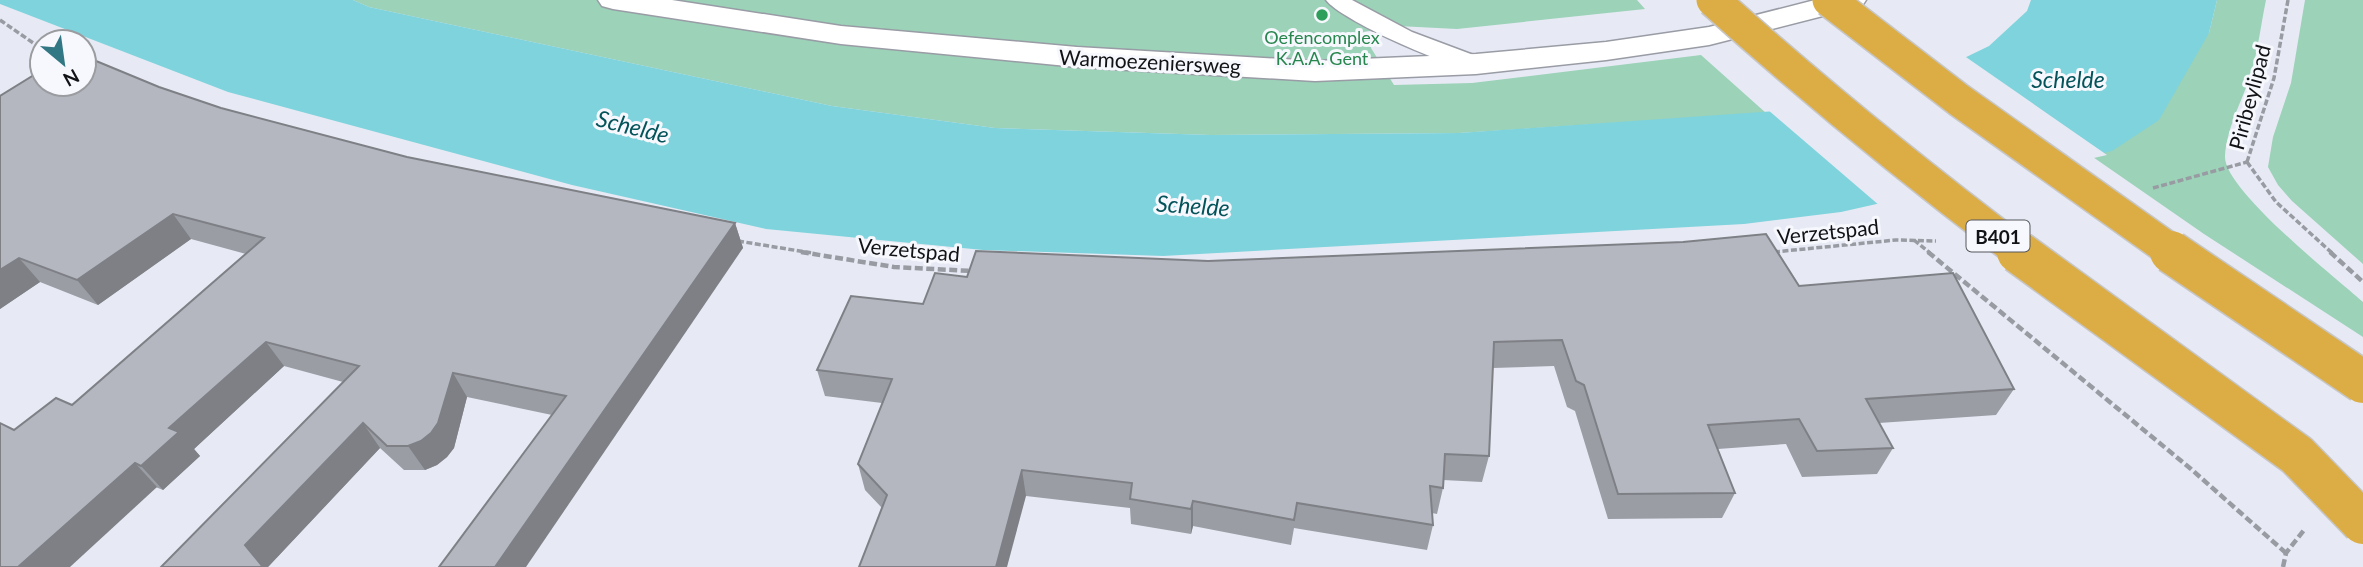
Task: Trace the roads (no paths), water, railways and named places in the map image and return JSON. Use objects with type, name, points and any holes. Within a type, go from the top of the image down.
[{"type":"highway","name":"B401","points":[[1713,0],[1791,70],[1923,179],[2078,297],[2297,454],[2363,483]]},
{"type":"highway","points":[[1829,0],[1899,56],[2083,191],[2363,382]]},
{"type":"highway","points":[[2297,454],[2363,523]]},
{"type":"street","name":"Warmoezeniersweg","points":[[613,0],[841,35],[1077,57],[1315,71],[1476,64],[1606,51],[1709,36],[1852,0]]},
{"type":"lane","points":[[1337,0],[1368,21],[1413,43],[1476,64]]},
{"type":"water","name":"Schelde","points":[[0,0],[353,0],[369,7],[832,106],[995,128],[1211,135],[1459,133],[1789,110],[1869,91],[1958,61],[1989,46],[2027,11],[2031,0],[2217,0],[2209,33],[2159,120],[2112,151],[1841,212],[1744,224],[1163,256],[983,250],[766,229],[572,185],[228,92],[98,42],[98,28],[62,28],[0,4]]},
{"type":"place","name":"Oefencomplex K.A.A. Gent","points":[[1322,15]]}]
